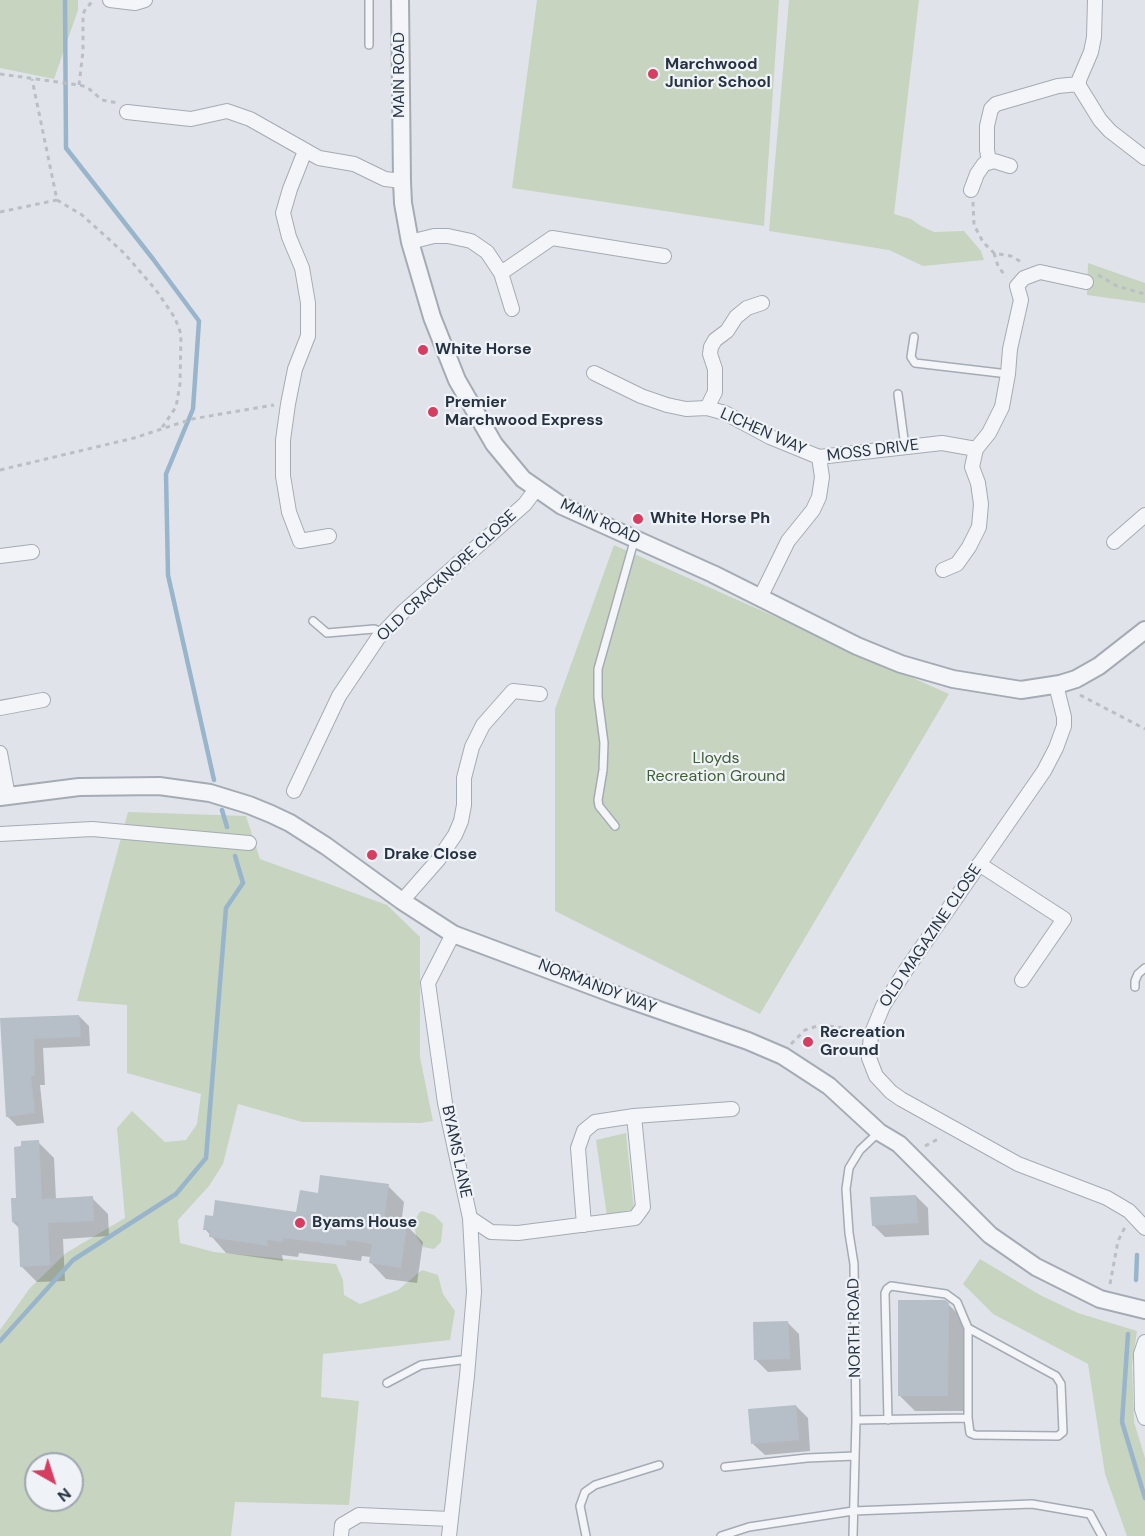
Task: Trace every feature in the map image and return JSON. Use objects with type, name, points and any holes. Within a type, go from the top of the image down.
[{"type":"street","points":[[110,0],[135,3],[145,0]]},
{"type":"street","name":"MAIN ROAD","points":[[400,0],[402,181],[403,203],[410,242],[432,317],[457,380],[504,458],[536,489],[562,506],[635,538],[849,642],[901,664],[953,679],[1021,690],[1058,685],[1076,679],[1099,666],[1145,630]]},
{"type":"street","points":[[1095,0],[1094,37],[1079,84],[1081,91],[1110,131],[1145,158]]},
{"type":"street","points":[[989,161],[986,141],[988,117],[996,104],[1058,86],[1079,84]]},
{"type":"street","points":[[127,112],[191,119],[227,111],[250,119],[319,158],[354,164],[385,179],[402,181]]},
{"type":"street","points":[[305,151],[290,189],[284,213],[289,237],[302,268],[308,303],[308,336],[295,369],[288,404],[283,440],[283,476],[289,513],[300,541],[329,536]]},
{"type":"street","points":[[971,190],[980,168],[989,161],[1002,162],[1010,166]]},
{"type":"street","points":[[410,242],[434,236],[448,236],[471,241],[487,252],[501,273],[512,309]]},
{"type":"street","points":[[501,273],[552,238],[664,256]]},
{"type":"street","points":[[943,570],[957,564],[979,527],[981,504],[978,483],[972,467],[976,449],[989,433],[1002,407],[1010,349],[1021,300],[1017,286],[1024,278],[1040,272],[1086,282]]},
{"type":"street","points":[[707,408],[715,392],[715,369],[710,354],[711,347],[736,317],[747,308],[762,303]]},
{"type":"street","name":"LICHEN WAY","points":[[594,373],[641,396],[667,405],[686,409],[707,408],[724,413],[770,437],[819,457]]},
{"type":"street","name":"MOSS DRIVE","points":[[760,598],[789,541],[816,503],[822,477],[819,457],[942,443],[976,449]]},
{"type":"street","name":"OLD CRACKNORE CLOSE","points":[[294,791],[339,696],[383,632],[517,511],[536,489]]},
{"type":"street","points":[[1114,542],[1145,515]]},
{"type":"street","points":[[0,556],[32,552]]},
{"type":"street","name":"OLD MAGAZINE CLOSE","points":[[1058,685],[1064,726],[1056,748],[1044,771],[906,969],[883,1006],[871,1035],[869,1058],[871,1067],[882,1084],[901,1099],[1018,1164],[1107,1198],[1134,1216],[1145,1228]]},
{"type":"street","points":[[402,901],[438,860],[455,836],[462,813],[464,778],[469,757],[483,725],[513,691],[540,694]]},
{"type":"street","points":[[0,708],[43,700]]},
{"type":"street","points":[[0,753],[4,797]]},
{"type":"street","name":"NORMANDY WAY","points":[[4,797],[79,787],[181,788],[229,798],[290,823],[453,934],[613,994],[748,1041],[783,1056],[829,1086],[879,1132],[899,1144],[990,1234],[1036,1267],[1107,1301],[1145,1310]]},
{"type":"street","points":[[0,834],[92,829],[249,843]]},
{"type":"street","points":[[979,864],[1064,919],[1022,980]]},
{"type":"street","name":"BYAMS LANE","points":[[449,1536],[469,1359],[474,1292],[470,1218],[445,1103],[428,983],[453,934]]},
{"type":"street","points":[[584,1225],[578,1148],[584,1131],[595,1122],[634,1116],[732,1109]]},
{"type":"street","points":[[470,1218],[491,1232],[518,1233],[635,1218],[643,1208],[634,1116]]},
{"type":"street","points":[[1145,1342],[1141,1354],[1142,1409],[1145,1418]]},
{"type":"street","points":[[341,1536],[342,1525],[359,1515],[450,1519]]},
{"type":"lane","points":[[369,0],[369,45]]},
{"type":"lane","points":[[914,337],[911,357],[915,363],[1008,374]]},
{"type":"lane","points":[[898,394],[905,447]]},
{"type":"lane","points":[[615,826],[599,806],[598,800],[603,770],[604,743],[598,697],[598,669],[635,538]]},
{"type":"lane","points":[[313,621],[327,633],[374,629],[383,632]]},
{"type":"lane","points":[[1135,987],[1138,974],[1145,968]]},
{"type":"lane","name":"NORTH ROAD","points":[[853,1536],[856,1420],[854,1264],[846,1189],[849,1168],[860,1150],[879,1132]]},
{"type":"lane","points":[[888,1420],[885,1293],[891,1286],[946,1294],[957,1302],[968,1328],[970,1433],[975,1435],[1058,1436],[1063,1432],[1062,1384],[1059,1379],[968,1328]]},
{"type":"lane","points":[[387,1383],[420,1365],[469,1359]]},
{"type":"lane","points":[[856,1420],[968,1418]]},
{"type":"lane","points":[[725,1467],[807,1458],[855,1456]]},
{"type":"lane","points":[[586,1536],[580,1506],[585,1492],[595,1485],[659,1465]]},
{"type":"lane","points":[[721,1536],[749,1527],[853,1511],[1032,1504],[1090,1514],[1102,1536]]},
{"type":"path","points":[[79,85],[83,51],[83,14],[94,0]]},
{"type":"path","points":[[0,74],[87,87],[102,100],[124,105],[127,112]]},
{"type":"path","points":[[32,79],[57,200]]},
{"type":"path","points":[[971,190],[974,193],[972,216],[974,225],[983,242],[994,253],[1001,272],[1017,286]]},
{"type":"path","points":[[0,212],[57,200],[82,215],[124,252],[156,290],[175,318],[181,334],[180,384],[176,407],[160,430]]},
{"type":"path","points":[[994,253],[1019,260],[1036,273]]},
{"type":"path","points":[[1086,282],[1088,271],[1117,286],[1145,294]]},
{"type":"path","points":[[0,470],[134,438],[209,415],[288,404]]},
{"type":"path","points":[[1058,685],[1145,729]]},
{"type":"path","points":[[783,1056],[794,1041],[813,1026],[820,1024],[862,1030],[871,1035]]},
{"type":"path","points":[[911,1155],[954,1128]]},
{"type":"path","points":[[1107,1301],[1118,1241],[1122,1231],[1134,1216]]},
{"type":"green space","points":[[0,0],[78,0],[78,10],[54,79],[0,68]]},
{"type":"green space","name":"Marchwood Junior School","points":[[537,0],[779,0],[764,226],[512,188]]},
{"type":"green space","points":[[789,0],[919,0],[894,214],[911,219],[934,232],[964,231],[981,251],[984,260],[923,266],[889,250],[769,231]]},
{"type":"green space","points":[[1088,263],[1145,283],[1145,303],[1087,295]]},
{"type":"green space","name":"Lloyds Recreation Ground","points":[[614,545],[949,694],[760,1014],[555,911],[555,709]]},
{"type":"green space","points":[[128,812],[246,816],[260,859],[387,905],[420,937],[420,1057],[433,1121],[421,1123],[302,1122],[238,1104],[223,1164],[209,1186],[178,1220],[180,1243],[214,1252],[336,1264],[343,1280],[344,1295],[360,1304],[398,1290],[422,1270],[438,1275],[443,1294],[455,1311],[450,1340],[323,1354],[321,1397],[359,1401],[349,1505],[235,1502],[231,1536],[0,1536],[0,1330],[30,1288],[66,1253],[125,1218],[117,1128],[132,1111],[165,1142],[186,1140],[197,1124],[201,1094],[127,1073],[127,1005],[77,1001]]},
{"type":"green space","points":[[626,1133],[634,1209],[607,1216],[596,1140]]},
{"type":"green space","points":[[422,1211],[434,1215],[443,1224],[441,1242],[434,1249],[423,1247],[416,1236],[414,1222]]},
{"type":"green space","points":[[980,1259],[1040,1295],[1078,1313],[1137,1331],[1132,1365],[1134,1422],[1145,1458],[1145,1536],[1127,1536],[1105,1474],[1088,1364],[993,1314],[963,1284]]},
{"type":"building","points":[[79,1015],[81,1037],[34,1039],[35,1076],[31,1076],[35,1113],[6,1117],[0,1018]]},
{"type":"building","points":[[39,1140],[42,1199],[93,1196],[94,1221],[48,1223],[50,1265],[20,1267],[18,1222],[12,1222],[11,1198],[16,1198],[14,1147],[21,1146],[21,1141]]},
{"type":"building","name":"Byams House","points":[[320,1175],[389,1184],[384,1221],[407,1225],[401,1268],[369,1263],[372,1244],[347,1240],[346,1246],[283,1238],[283,1242],[267,1240],[268,1246],[209,1237],[210,1230],[203,1230],[205,1215],[213,1216],[215,1200],[296,1212],[300,1190],[318,1193]]},
{"type":"building","points":[[916,1195],[918,1223],[872,1226],[870,1197]]},
{"type":"building","points":[[898,1300],[945,1300],[949,1303],[948,1396],[898,1396]]},
{"type":"building","points":[[788,1321],[790,1359],[754,1360],[753,1322]]},
{"type":"building","points":[[796,1405],[799,1440],[751,1444],[748,1409]]},
{"type":"waterway","points":[[65,0],[66,148],[199,321],[193,409],[166,474],[168,575],[214,780]]},
{"type":"waterway","points":[[222,810],[227,827]]},
{"type":"waterway","points":[[0,1341],[73,1260],[176,1194],[206,1158],[226,908],[243,883],[235,856]]},
{"type":"waterway","points":[[1136,1280],[1137,1255]]},
{"type":"waterway","points":[[1128,1334],[1122,1422],[1145,1498]]},
{"type":"place","name":"Marchwood Junior School","points":[[653,74]]},
{"type":"place","name":"White Horse","points":[[423,350]]},
{"type":"place","name":"Premier Marchwood Express","points":[[433,412]]},
{"type":"place","name":"White Horse Ph","points":[[638,519]]},
{"type":"place","name":"Drake Close","points":[[372,855]]},
{"type":"place","name":"Recreation Ground","points":[[808,1042]]},
{"type":"place","name":"Byams House","points":[[300,1223]]}]
